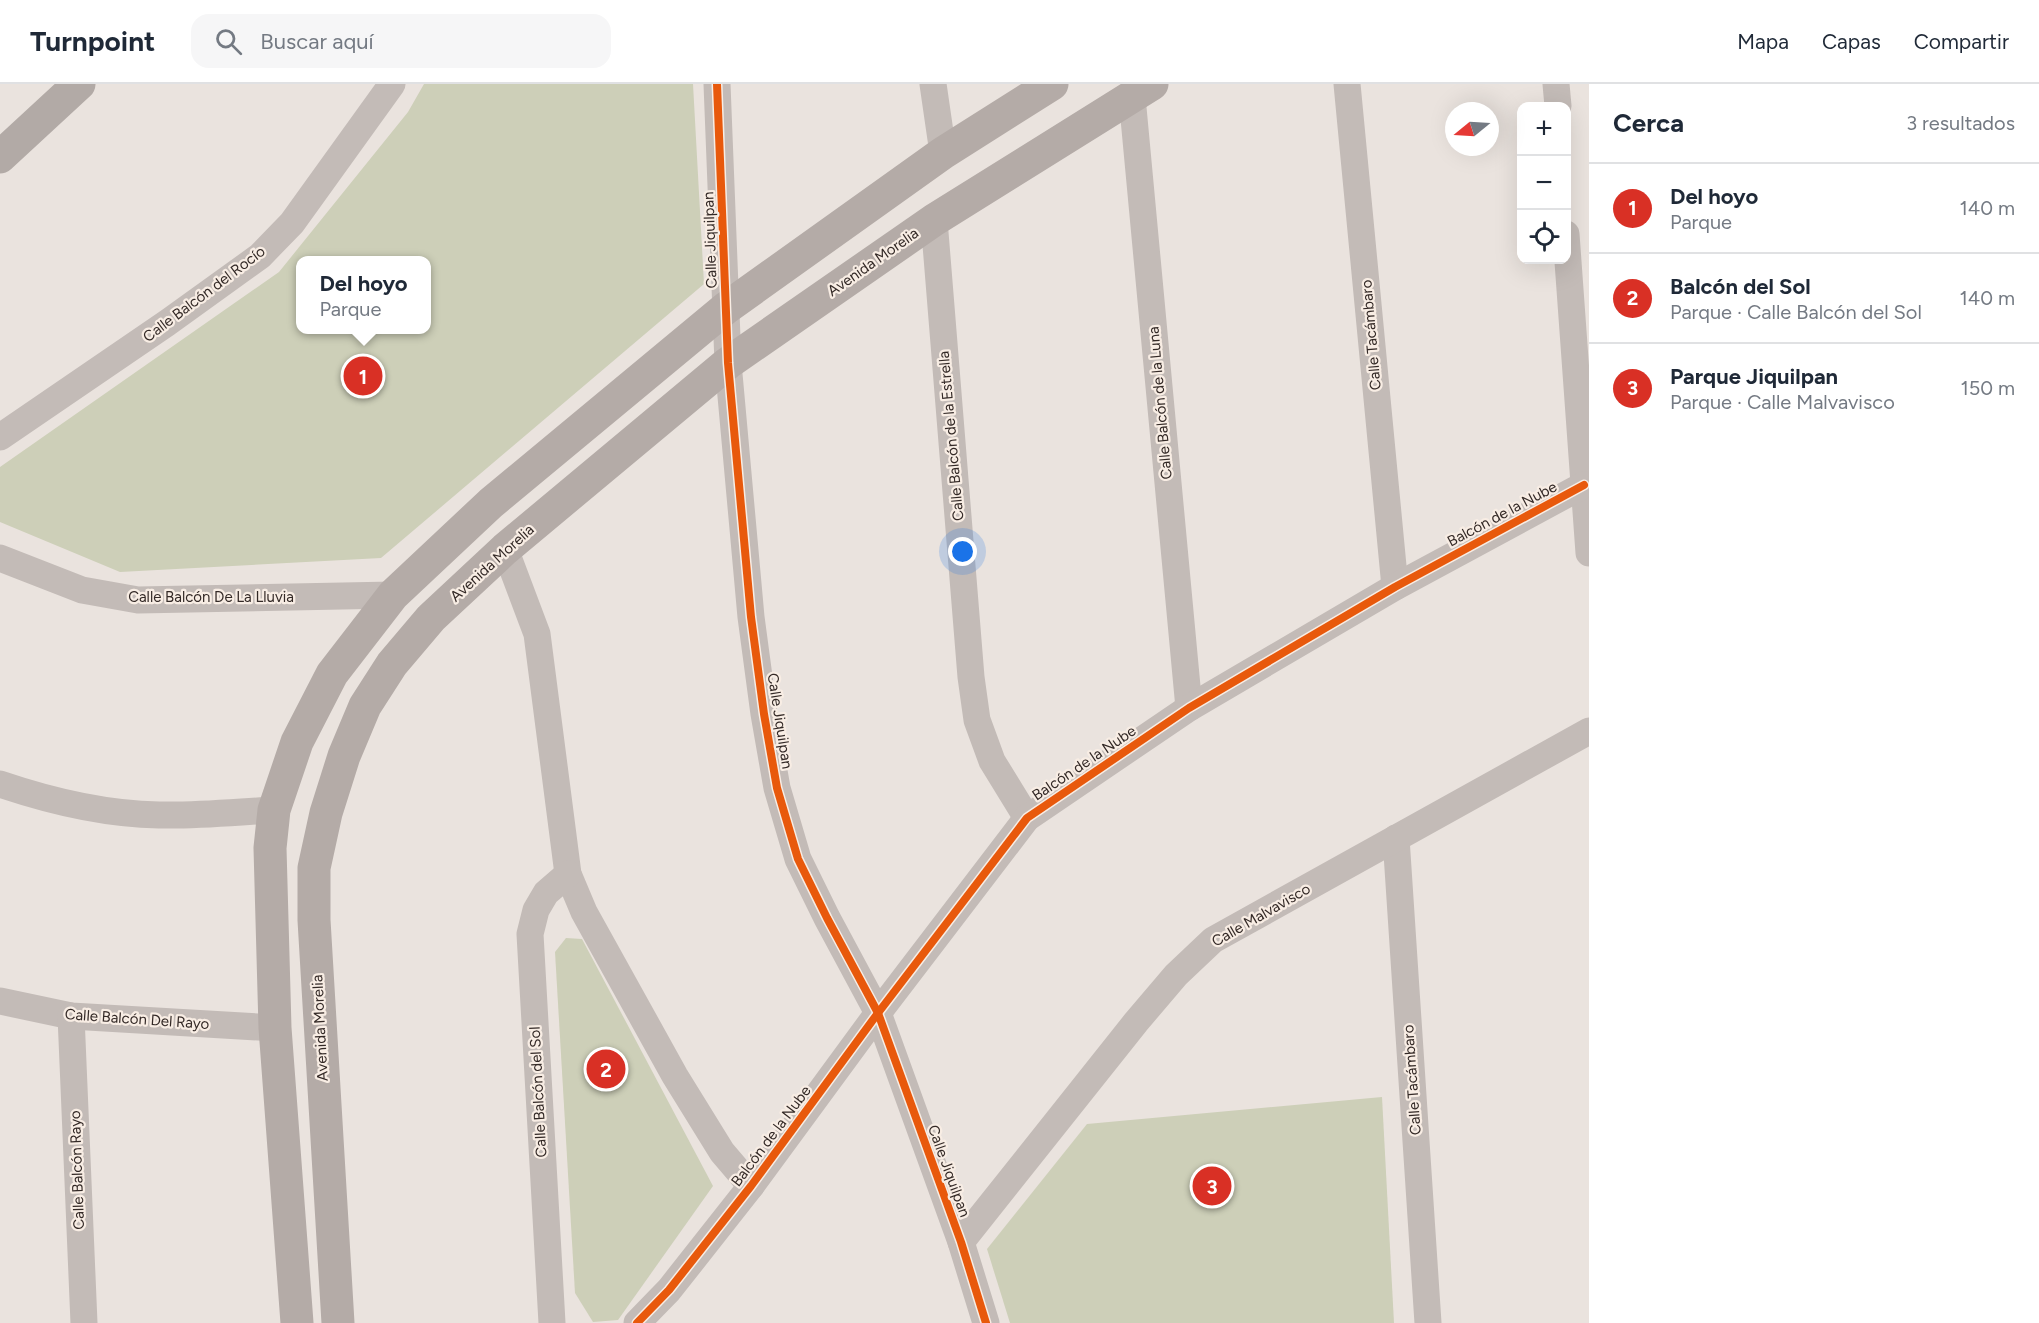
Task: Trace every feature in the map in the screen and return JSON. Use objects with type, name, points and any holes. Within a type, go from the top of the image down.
[{"type":"main road","points":[[0,158],[79,84]]},
{"type":"main road","points":[[297,1323],[276,1028],[270,848],[274,810],[297,742],[332,674],[393,595],[491,503],[726,308],[943,153],[1052,84]]},
{"type":"main road","name":"Avenida Morelia","points":[[338,1323],[314,920],[314,868],[344,756],[365,706],[392,664],[431,618],[505,549],[728,363],[934,220],[1142,91]]},
{"type":"street","name":"Calle Balcón del Rocío","points":[[0,437],[167,323],[260,256],[292,223],[392,84]]},
{"type":"street","name":"Calle Jiquilpan","points":[[717,84],[728,363],[751,617],[777,788],[798,860],[878,1013],[960,1242],[986,1323]]},
{"type":"street","points":[[933,84],[943,153]]},
{"type":"street","name":"Calle Tacámbaro","points":[[1347,84],[1395,586]]},
{"type":"street","points":[[1556,84],[1557,102]]},
{"type":"street","name":"Calle Balcón de la Luna","points":[[1142,91],[1189,708]]},
{"type":"street","name":"Calle Balcón de la Estrella","points":[[934,220],[970,666],[977,720],[992,761],[1027,818]]},
{"type":"street","points":[[1568,264],[1589,553]]},
{"type":"street","name":"Balcón de la Nube","points":[[637,1323],[669,1290],[751,1186],[878,1013],[1027,818],[1189,708],[1395,586],[1584,485]]},
{"type":"street","points":[[505,549],[537,634],[568,874],[584,912],[675,1076],[722,1152],[751,1186]]},
{"type":"street","name":"Calle Balcón De La Lluvia","points":[[0,558],[82,590],[138,600],[393,595]]},
{"type":"street","name":"Calle Malvavisco","points":[[960,1242],[1136,1022],[1176,975],[1213,940],[1589,731]]},
{"type":"street","points":[[0,784],[94,808],[158,815],[274,810]]},
{"type":"street","name":"Calle Tacámbaro","points":[[1396,838],[1428,1323]]},
{"type":"street","name":"Calle Balcón del Sol","points":[[552,1323],[530,934],[536,909],[546,893],[568,874]]},
{"type":"street","name":"Calle Balcón Del Rayo","points":[[0,1001],[71,1016],[276,1028]]},
{"type":"street","name":"Calle Balcón Rayo","points":[[71,1016],[84,1323]]},
{"type":"green space","points":[[424,84],[693,84],[704,284],[381,558],[120,572],[0,522],[0,467],[279,272],[408,112]]},
{"type":"green space","points":[[566,938],[582,939],[713,1186],[618,1320],[593,1322],[575,1293],[555,952]]},
{"type":"green space","points":[[1382,1097],[1394,1323],[1010,1323],[987,1249],[1087,1124]]},
{"type":"cycle path","points":[[717,84],[728,363],[751,617],[777,788],[798,859],[878,1013],[961,1242],[986,1323]]},
{"type":"cycle path","points":[[637,1323],[669,1290],[751,1186],[878,1013],[1027,818],[1189,708],[1395,587],[1584,485]]},
{"type":"place","name":"Del hoyo","points":[[363,376]]},
{"type":"place","name":"Balcón del Sol","points":[[606,1069]]},
{"type":"place","name":"Parque Jiquilpan","points":[[1212,1186]]}]
